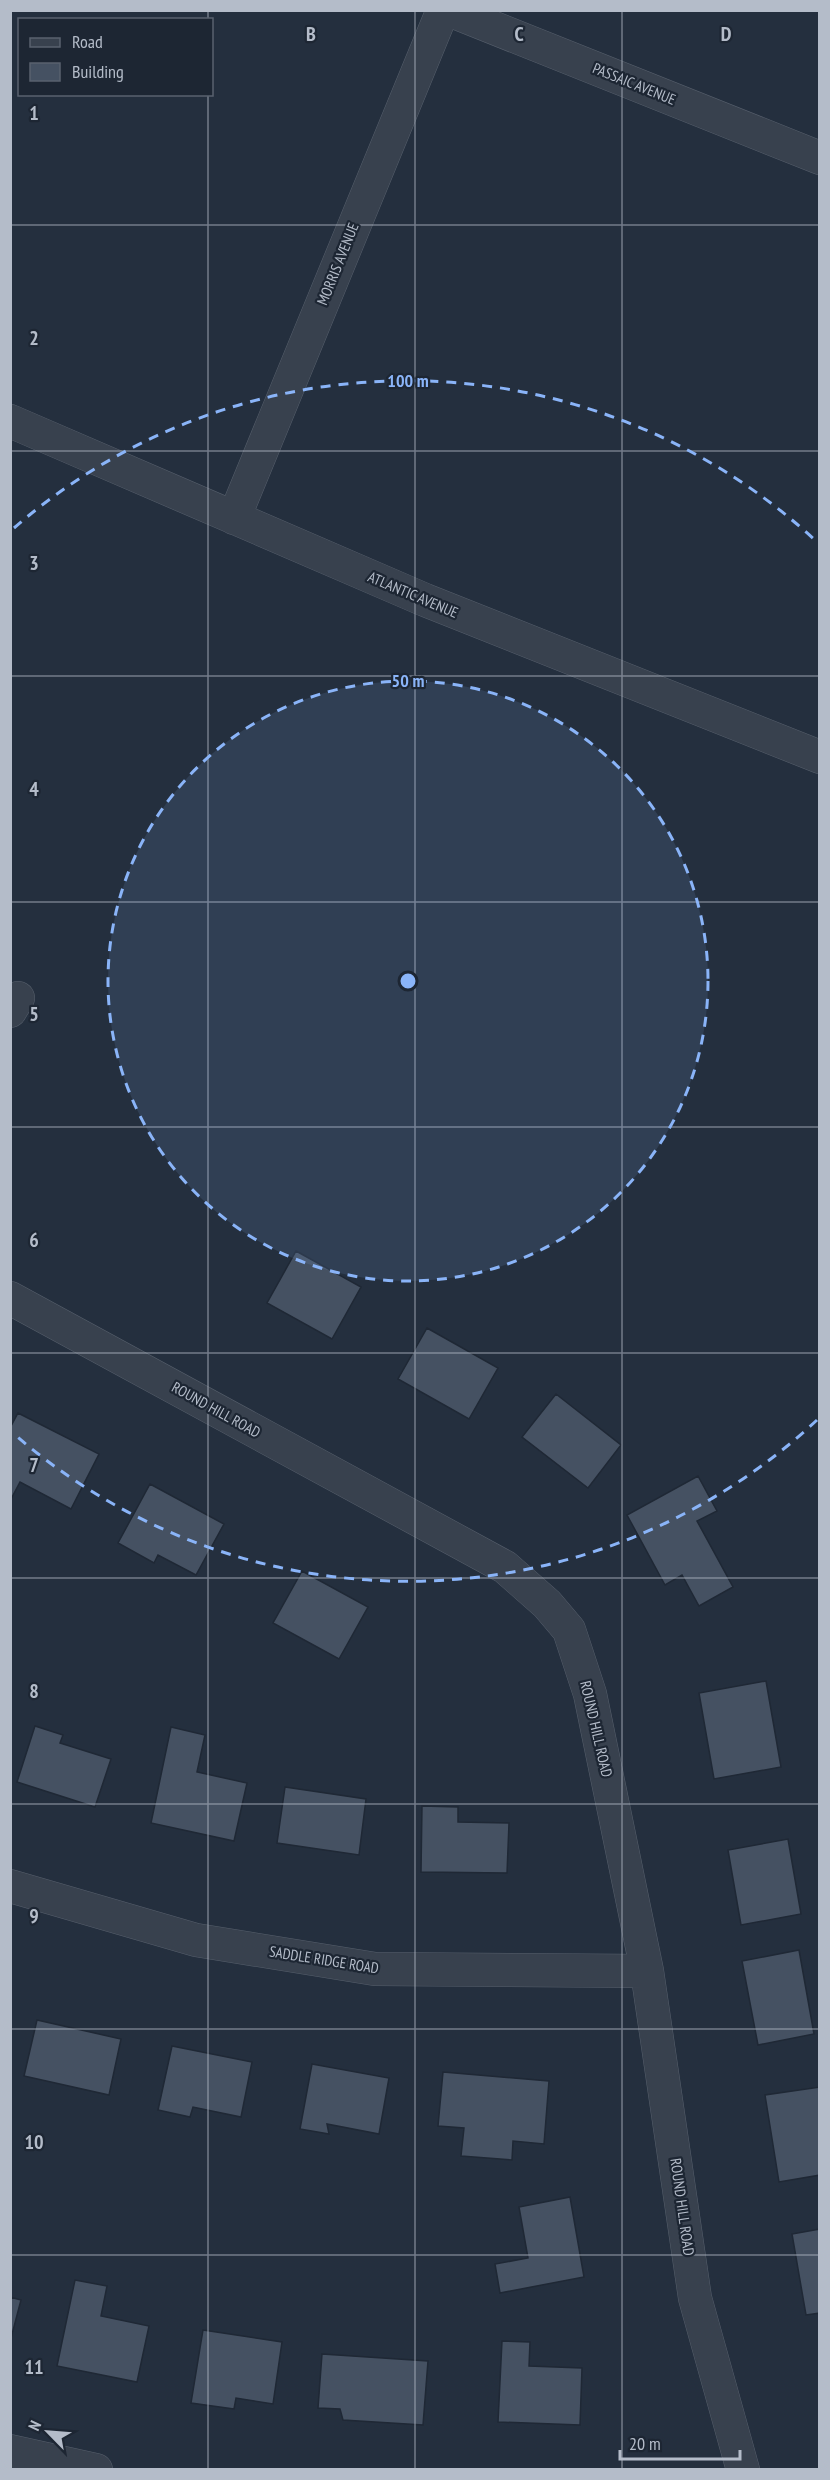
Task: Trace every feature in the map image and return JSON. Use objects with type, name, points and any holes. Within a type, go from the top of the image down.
[{"type":"street","name":"MORRIS AVENUE","points":[[234,518],[443,10]]},
{"type":"street","name":"PASSAIC AVENUE","points":[[449,10],[819,158]]},
{"type":"street","name":"ATLANTIC AVENUE","points":[[10,421],[425,600],[819,757]]},
{"type":"street","name":"ROUND HILL ROAD","points":[[10,1298],[505,1567],[547,1604],[569,1630],[591,1694],[646,1971],[695,2298],[743,2469]]},
{"type":"street","name":"SADDLE RIDGE ROAD","points":[[10,1886],[196,1940],[375,1969],[646,1971]]},
{"type":"street","points":[[10,2451],[96,2469]]},
{"type":"building","points":[[296,1251],[361,1287],[332,1339],[267,1303]]},
{"type":"building","points":[[427,1328],[498,1368],[469,1419],[398,1379]]},
{"type":"building","points":[[556,1394],[621,1445],[588,1488],[522,1437]]},
{"type":"building","points":[[18,1413],[99,1454],[71,1509],[20,1482],[10,1501],[10,1428]]},
{"type":"building","points":[[698,1476],[717,1511],[697,1521],[733,1587],[699,1606],[682,1575],[665,1585],[627,1515]]},
{"type":"building","points":[[150,1484],[224,1524],[196,1575],[158,1555],[154,1563],[118,1543]]},
{"type":"building","points":[[302,1571],[368,1607],[339,1659],[273,1623]]},
{"type":"building","points":[[766,1681],[781,1767],[714,1779],[699,1693]]},
{"type":"building","points":[[35,1726],[63,1735],[60,1743],[111,1759],[95,1807],[17,1782]]},
{"type":"building","points":[[171,1727],[205,1735],[197,1772],[247,1783],[234,1841],[151,1823]]},
{"type":"building","points":[[285,1787],[366,1799],[359,1855],[277,1843]]},
{"type":"building","points":[[422,1806],[458,1807],[458,1822],[509,1823],[507,1873],[421,1872]]},
{"type":"building","points":[[788,1839],[801,1914],[741,1925],[728,1850]]},
{"type":"building","points":[[799,1950],[814,2034],[758,2045],[742,1961]]},
{"type":"building","points":[[37,2020],[121,2039],[109,2095],[24,2076]]},
{"type":"building","points":[[172,2046],[252,2062],[241,2117],[193,2107],[190,2117],[158,2110]]},
{"type":"building","points":[[312,2064],[389,2078],[379,2134],[327,2124],[329,2134],[300,2129]]},
{"type":"building","points":[[443,2072],[549,2081],[544,2144],[513,2141],[512,2160],[461,2156],[464,2128],[438,2126]]},
{"type":"building","points":[[820,2087],[820,2175],[779,2182],[765,2095]]},
{"type":"building","points":[[570,2197],[584,2277],[500,2293],[495,2264],[528,2258],[519,2207]]},
{"type":"building","points":[[820,2229],[820,2313],[806,2315],[792,2234]]},
{"type":"building","points":[[75,2280],[107,2286],[101,2316],[149,2326],[137,2382],[57,2366]]},
{"type":"building","points":[[10,2297],[21,2300],[10,2342]]},
{"type":"building","points":[[203,2330],[282,2342],[273,2404],[236,2398],[234,2409],[191,2403]]},
{"type":"building","points":[[502,2341],[530,2342],[529,2366],[582,2368],[580,2425],[498,2422]]},
{"type":"building","points":[[322,2354],[428,2361],[423,2425],[343,2420],[340,2409],[318,2408]]}]
